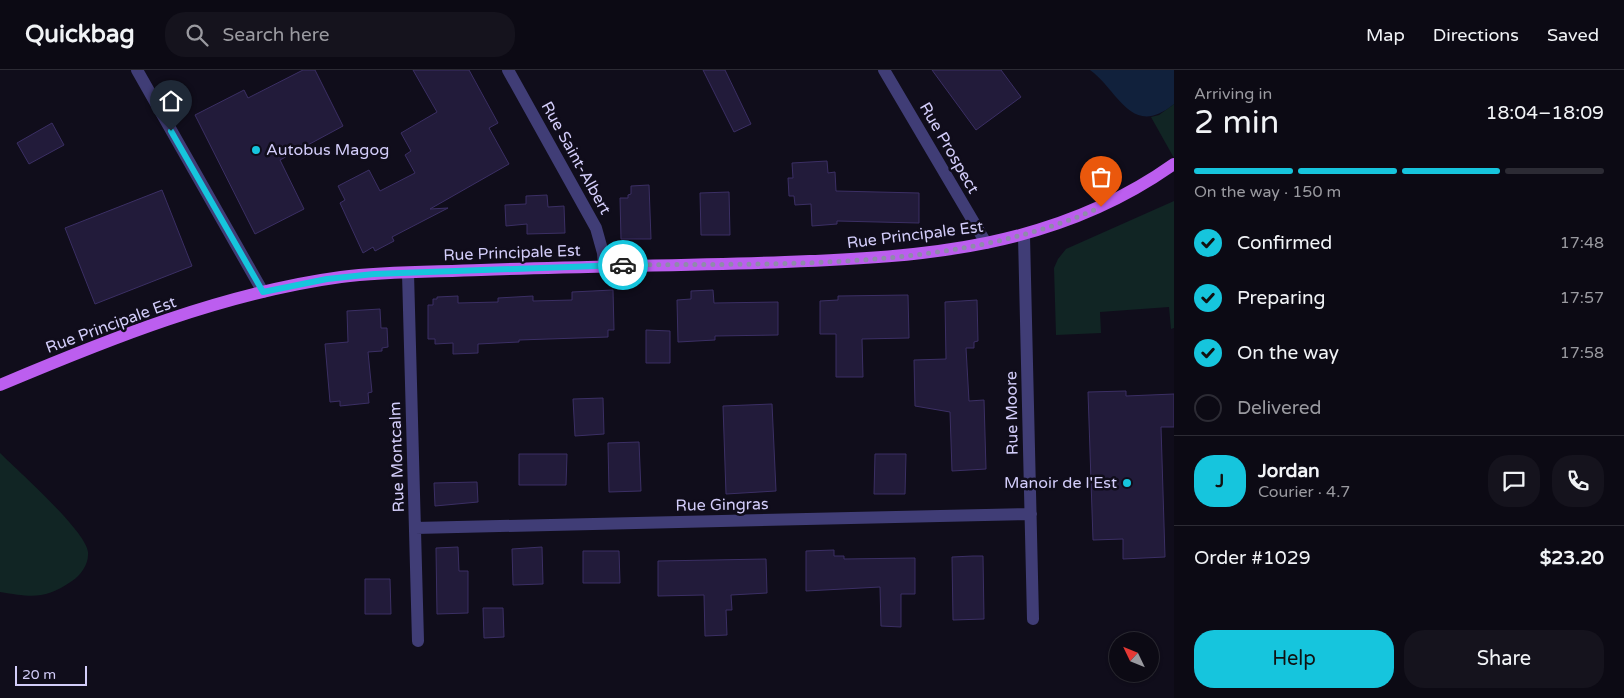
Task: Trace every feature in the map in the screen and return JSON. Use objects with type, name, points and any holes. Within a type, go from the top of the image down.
[{"type":"main road","name":"Rue Principale Est","points":[[0,385],[132,334],[263,292],[343,277],[604,266],[761,263],[876,258],[1024,236],[1101,207],[1174,164]]},
{"type":"street","points":[[137,70],[263,292]]},
{"type":"street","name":"Rue Saint-Albert","points":[[508,70],[596,228],[602,246],[604,266]]},
{"type":"street","name":"Rue Prospect","points":[[884,70],[986,243]]},
{"type":"street","name":"Rue Moore","points":[[1024,236],[1033,619]]},
{"type":"street","name":"Rue Montcalm","points":[[408,273],[418,641]]},
{"type":"street","name":"Rue Gingras","points":[[415,528],[1030,514]]},
{"type":"green space","points":[[1174,104],[1174,158],[1151,117],[1159,115]]},
{"type":"green space","points":[[1174,201],[1174,328],[1171,329],[1169,307],[1100,312],[1101,333],[1056,335],[1054,268],[1066,249]]},
{"type":"green space","points":[[0,453],[64,516],[84,542],[88,552],[84,569],[75,579],[46,594],[29,596],[0,592]]},
{"type":"water","points":[[1090,70],[1174,70],[1174,104],[1159,113],[1147,116],[1136,114],[1127,108]]},
{"type":"building","points":[[303,70],[315,70],[343,126],[280,160],[304,209],[255,234],[195,115],[244,90],[248,98]]},
{"type":"building","points":[[413,70],[469,70],[498,123],[489,128],[509,164],[430,209],[448,208],[392,237],[394,241],[375,251],[373,247],[363,253],[340,203],[345,200],[338,186],[369,170],[380,191],[415,173],[405,155],[411,151],[401,133],[437,112]]},
{"type":"building","points":[[703,70],[725,70],[751,124],[734,132]]},
{"type":"building","points":[[932,70],[1001,70],[1021,97],[976,130]]},
{"type":"building","points":[[52,123],[64,145],[29,164],[17,143]]},
{"type":"building","points":[[827,161],[828,173],[835,172],[836,191],[919,193],[919,223],[837,221],[837,224],[812,226],[811,204],[795,205],[794,196],[789,196],[788,178],[793,178],[792,163]]},
{"type":"building","points":[[649,185],[651,239],[621,239],[620,198],[628,198],[628,195],[631,194],[631,186]]},
{"type":"building","points":[[162,190],[192,266],[95,304],[65,228]]},
{"type":"building","points":[[729,192],[730,235],[701,235],[700,193]]},
{"type":"building","points":[[547,195],[548,207],[564,206],[565,233],[527,234],[527,224],[506,226],[505,205],[526,204],[526,196]]},
{"type":"building","points":[[613,290],[614,330],[608,330],[608,337],[519,340],[519,342],[478,344],[478,353],[453,354],[453,343],[435,344],[435,339],[428,339],[428,305],[433,305],[433,299],[437,299],[437,297],[458,296],[458,303],[498,302],[498,298],[533,296],[533,301],[572,300],[572,292]]},
{"type":"building","points":[[713,290],[714,303],[778,302],[778,335],[715,336],[715,340],[678,342],[677,300],[691,299],[691,291]]},
{"type":"building","points":[[908,295],[909,338],[862,339],[863,377],[836,377],[836,334],[820,334],[820,301],[838,300],[838,296]]},
{"type":"building","points":[[977,300],[978,341],[974,342],[974,348],[966,348],[969,401],[984,400],[986,469],[952,471],[950,412],[915,406],[914,360],[946,359],[945,302]]},
{"type":"building","points":[[380,309],[381,328],[387,328],[388,347],[382,348],[382,351],[368,352],[372,392],[368,393],[369,403],[340,406],[340,401],[330,402],[325,344],[348,342],[347,311]]},
{"type":"building","points":[[646,330],[670,331],[670,363],[646,363]]},
{"type":"building","name":"Manoir de l'Est","points":[[1126,391],[1126,396],[1174,394],[1174,427],[1161,427],[1165,557],[1123,559],[1123,539],[1093,540],[1088,392]]},
{"type":"building","points":[[603,398],[604,434],[575,436],[573,399]]},
{"type":"building","points":[[772,404],[776,491],[726,494],[723,406]]},
{"type":"building","points":[[639,442],[641,491],[609,492],[608,443]]},
{"type":"building","points":[[519,454],[567,454],[566,485],[519,485]]},
{"type":"building","points":[[875,454],[906,454],[905,494],[874,494]]},
{"type":"building","points":[[477,482],[478,502],[435,506],[434,483]]},
{"type":"building","points":[[458,547],[459,571],[468,571],[468,613],[437,614],[436,548]]},
{"type":"building","points":[[542,547],[543,584],[513,585],[512,549]]},
{"type":"building","points":[[834,550],[834,556],[844,556],[844,559],[915,558],[915,594],[901,594],[901,627],[881,626],[880,587],[806,591],[806,551]]},
{"type":"building","points":[[583,551],[619,551],[620,583],[583,583]]},
{"type":"building","points":[[983,556],[984,619],[953,620],[952,557]]},
{"type":"building","points":[[766,559],[767,593],[731,595],[732,610],[726,610],[727,635],[705,636],[704,595],[658,596],[658,561]]},
{"type":"building","points":[[365,579],[390,579],[391,614],[365,614]]},
{"type":"building","points":[[483,608],[503,608],[504,637],[484,638]]},
{"type":"way so far","points":[[623,265],[752,264],[912,255],[1024,236],[1053,227],[1101,207]]},
{"type":"place","name":"Autobus Magog","points":[[256,150]]},
{"type":"place","name":"Manoir de l'Est","points":[[1127,483]]},
{"type":"route","points":[[171,131],[263,292],[327,279],[374,274],[623,265]]}]
